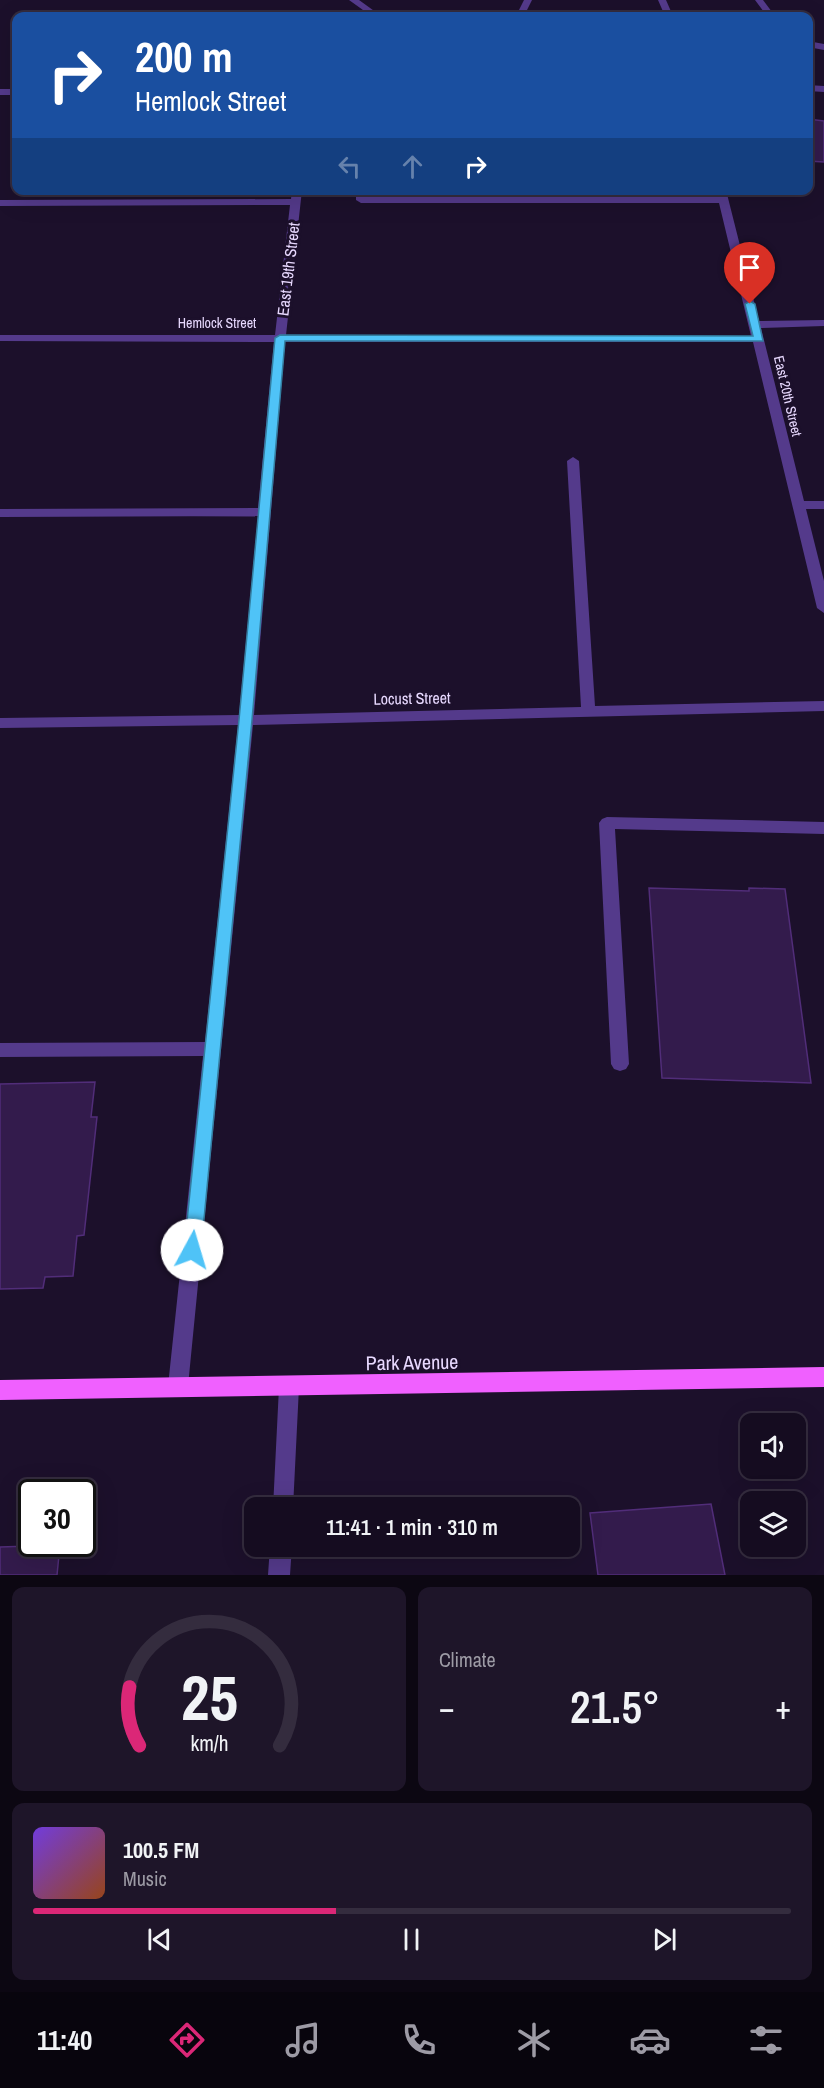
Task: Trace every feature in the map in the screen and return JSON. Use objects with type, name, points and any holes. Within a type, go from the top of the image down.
[{"type":"main road","name":"Park Avenue","points":[[0,1390],[824,1377]]},
{"type":"street","points":[[353,0],[373,12]]},
{"type":"street","points":[[361,195],[361,200],[462,195],[722,195]]},
{"type":"street","name":"East 20th Street","points":[[722,195],[824,608]]},
{"type":"street","points":[[0,203],[296,196]]},
{"type":"street","name":"East 19th Street","points":[[178,1386],[246,720],[280,338],[296,196]]},
{"type":"street","points":[[755,325],[824,323]]},
{"type":"street","name":"Hemlock Street","points":[[0,339],[759,339]]},
{"type":"street","points":[[573,460],[588,712]]},
{"type":"street","points":[[798,505],[824,505]]},
{"type":"street","points":[[0,513],[264,512]]},
{"type":"street","name":"Locust Street","points":[[0,723],[246,720],[824,706]]},
{"type":"street","points":[[620,1064],[607,823],[824,828]]},
{"type":"street","points":[[0,1050],[212,1049]]},
{"type":"street","points":[[284,1497],[289,1387]]},
{"type":"street","points":[[279,1575],[280,1557]]},
{"type":"building","points":[[813,120],[824,121],[824,162],[813,161]]},
{"type":"building","points":[[649,888],[749,891],[749,888],[785,889],[811,1083],[662,1078]]},
{"type":"building","points":[[95,1082],[91,1117],[97,1117],[84,1235],[77,1236],[73,1276],[45,1277],[43,1288],[0,1289],[0,1084]]},
{"type":"building","points":[[711,1504],[725,1575],[598,1575],[590,1513]]},
{"type":"building","points":[[18,1546],[18,1557],[59,1557],[57,1575],[0,1575],[0,1547]]},
{"type":"route","points":[[192,1250],[246,720],[280,338],[759,339],[750,304]]}]
